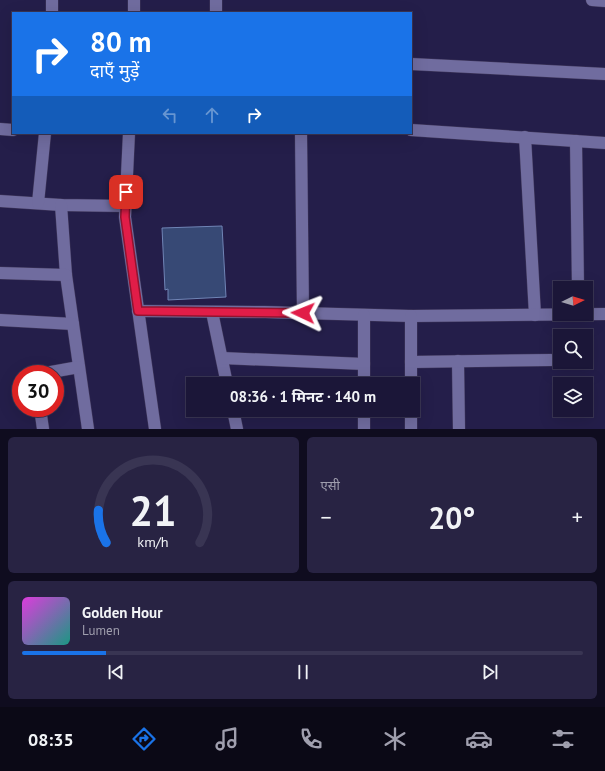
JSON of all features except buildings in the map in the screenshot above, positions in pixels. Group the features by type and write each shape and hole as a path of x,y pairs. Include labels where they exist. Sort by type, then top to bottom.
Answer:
{"street":[{"path":"52,0 52,12"},
{"path":"134,0 134,12"},
{"path":"216,0 216,12"},
{"path":"592,0 605,1"},
{"path":"412,64 605,74"},
{"path":"0,129 12,130"},
{"path":"412,130 605,143"},
{"path":"38,203 45,134"},
{"path":"129,134 125,217 155,429"},
{"path":"301,134 303,313"},
{"path":"526,137 535,315"},
{"path":"576,141 578,281"},
{"path":"0,201 61,205 126,206"},
{"path":"61,205 66,275 88,429"},
{"path":"0,273 66,275"},
{"path":"138,311 411,316 553,315"},
{"path":"212,312 226,377"},
{"path":"593,314 605,314"},
{"path":"364,315 364,377"},
{"path":"411,316 411,377"},
{"path":"0,320 73,324"},
{"path":"222,358 364,364"},
{"path":"411,362 551,360"},
{"path":"458,361 459,429"},
{"path":"64,370 79,367"},
{"path":"41,417 43,429"},
{"path":"234,417 237,429"},
{"path":"364,417 364,429"},
{"path":"411,417 411,429"}],"route":[{"path":"126,192 125,217 138,311 303,313"}]}
